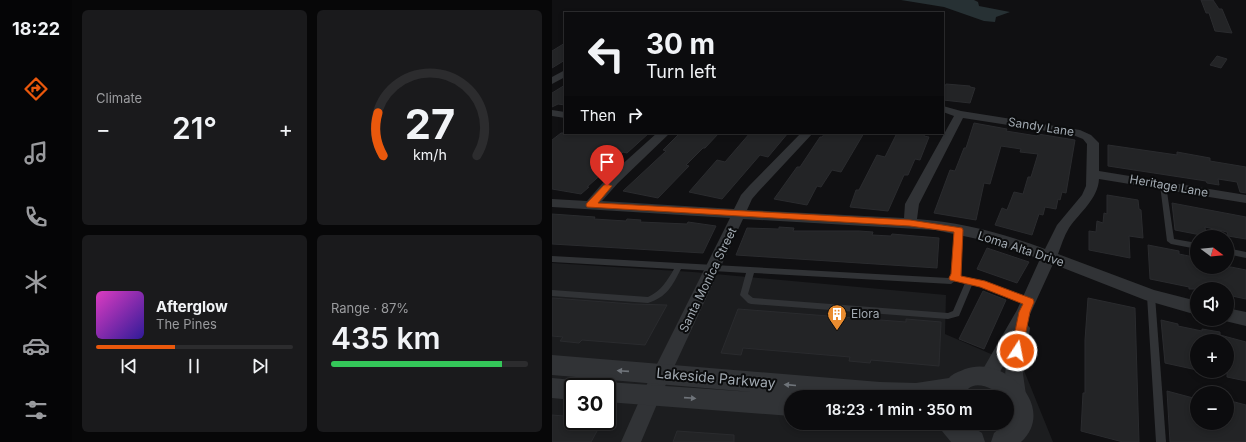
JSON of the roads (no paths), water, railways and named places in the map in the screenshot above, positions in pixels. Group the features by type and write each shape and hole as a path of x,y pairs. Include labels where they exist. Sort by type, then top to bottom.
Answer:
{"street":[{"path":"552,80 564,73"},
{"name":"Sandy Lane","path":"944,109 960,114 1076,132 1087,137 1093,143 1092,186 1088,196 1062,228 1027,307 1001,356 988,376"},
{"path":"910,223 912,204 960,114"},
{"path":"552,122 560,115"},
{"path":"590,205 613,180 663,134"},
{"name":"Santa Monica Street","path":"631,442 651,396 714,268 746,198 758,182 793,150 806,134"},
{"name":"Heritage Lane","path":"1093,174 1246,199"},
{"name":"Loma Alta Drive","path":"552,203 910,223 959,230 1022,246 1151,296 1190,306"},
{"name":"Sandy Lane","path":"1016,395 1014,374 1027,307"},
{"path":"1234,316 1246,319"},
{"name":"Lakeside Parkway","path":"552,365 856,390"},
{"path":"952,390 961,380 972,376 988,376 1000,380 1008,386 1016,395 1021,408 1021,420 1013,437"},
{"path":"552,388 564,389"},
{"name":"Lakeside Parkway","path":"616,393 784,405"}],"lane":[{"path":"1163,185 1171,241 1190,245"},
{"path":"552,259 951,281 956,275 959,230"},
{"path":"1234,253 1246,255"},
{"path":"552,293 648,300 659,297 667,288 679,266"},
{"path":"751,270 744,295 751,301 948,316 956,314 970,281"},
{"path":"954,278 982,284 1027,307"},
{"path":"1151,296 1161,442"}],"place":[{"name":"Elora","path":"837,331"}]}
